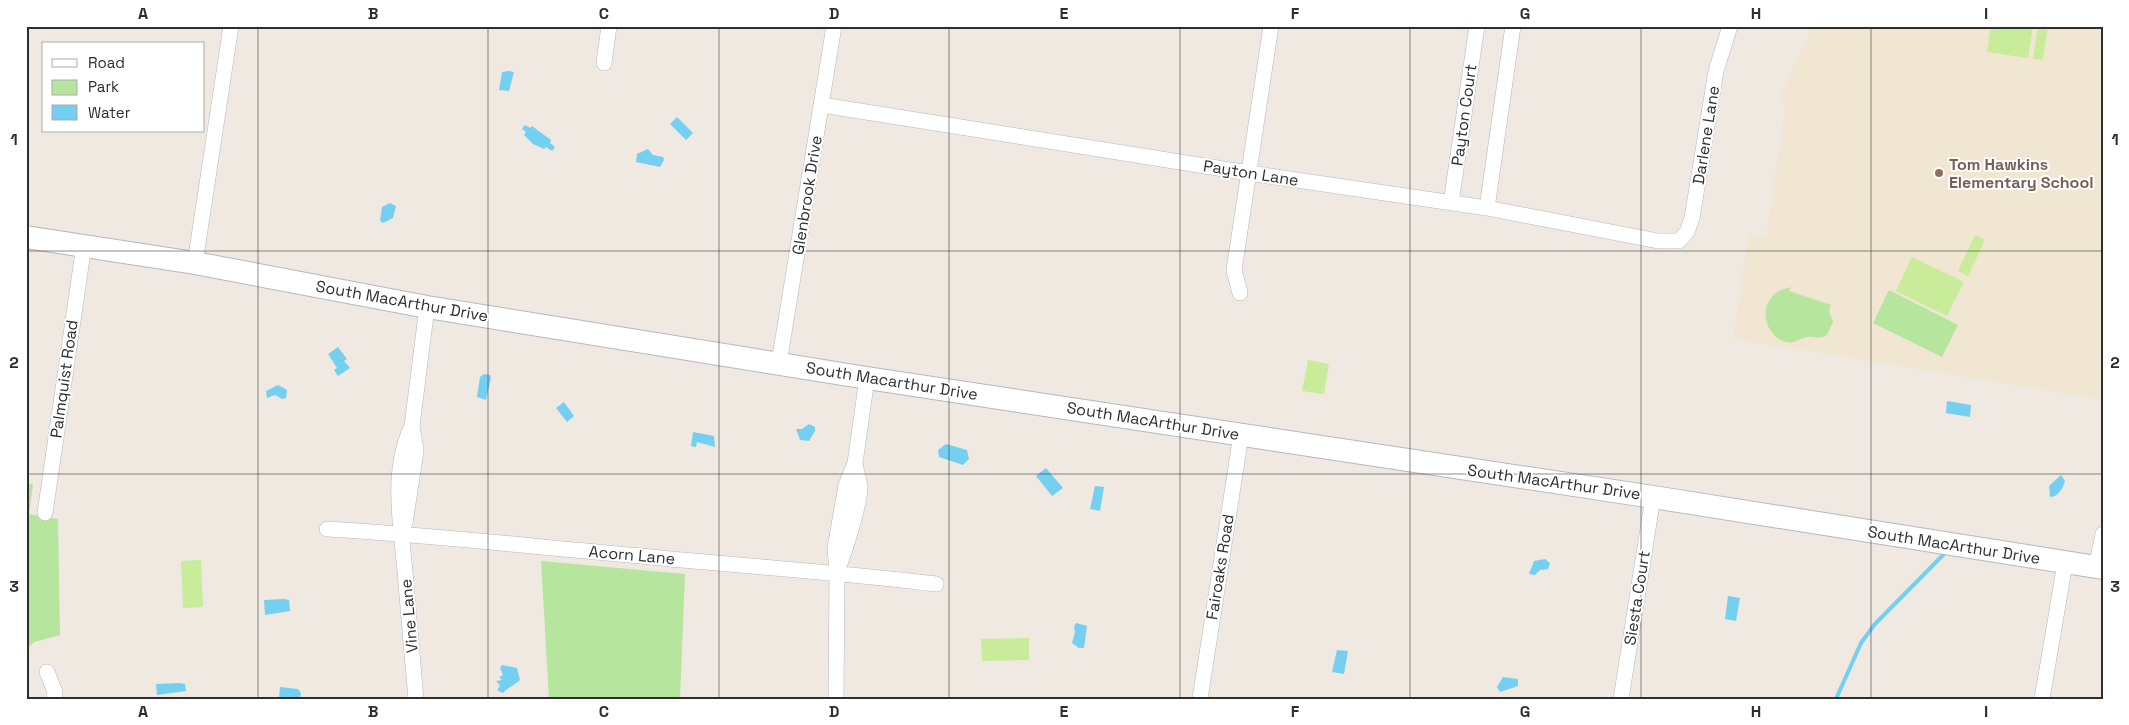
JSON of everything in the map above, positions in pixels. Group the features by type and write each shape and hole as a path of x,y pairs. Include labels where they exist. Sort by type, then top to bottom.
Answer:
{"street":[{"path":"195,263 231,26"},
{"path":"604,63 609,26"},
{"name":"Glenbrook Drive","path":"779,363 834,26"},
{"path":"1240,293 1234,270 1272,26"},
{"name":"Payton Court","path":"1451,203 1477,26"},
{"path":"1487,208 1513,26"},
{"name":"Darlene Lane","path":"1680,241 1687,232 1692,218 1716,71 1730,26"},
{"name":"Payton Lane","path":"822,105 1249,173 1487,208 1658,241 1680,241"},
{"name":"South MacArthur Drive","path":"26,236 195,263 427,307 779,363"},
{"name":"Palmquist Road","path":"45,513 84,245"},
{"name":"Vine Lane","path":"416,699 402,533 408,511 416,452 412,426 427,307"},
{"name":"South Macarthur Drive","path":"779,363 1004,399"},
{"path":"836,699 837,572 835,548 847,515 846,485 855,463 867,378"},
{"name":"South MacArthur Drive","path":"1004,399 1653,497 2100,568"},
{"name":"Fairoaks Road","path":"1200,699 1241,434"},
{"name":"Siesta Court","path":"1621,699 1653,497"},
{"name":"Acorn Lane","path":"327,530 402,533 643,557 837,572 936,584"},
{"path":"2100,568 2103,534"},
{"path":"2042,699 2065,563"},
{"path":"47,672 55,692 54,699"}],"shaded area":[{"name":"Tom Hawkins Elementary School","path":"1814,26 2103,26 2103,399 1733,339 1749,235 1766,237 1785,111 1781,93"}],"green space":[{"path":"1991,26 2033,26 2028,58 1987,52"},
{"path":"2038,26 2048,26 2043,60 2033,59"},
{"path":"1975,235 1985,240 1968,276 1958,271"},
{"path":"1912,257 1964,282 1947,316 1896,291"},
{"path":"1791,287 1789,291 1831,305 1829,311 1833,322 1827,335 1802,338 1795,342 1786,342 1774,335 1770,330 1766,317 1767,304 1775,294"},
{"path":"1889,290 1958,325 1942,357 1873,323"},
{"path":"1308,360 1329,364 1324,394 1302,391"},
{"path":"26,483 33,484 29,514 58,519 60,635 34,642 26,650"},
{"path":"201,560 203,607 183,608 181,561"},
{"path":"541,561 685,574 680,699 549,699"},
{"path":"1029,638 1029,660 982,661 981,639"}],"water":[{"path":"502,72 514,72 509,91 499,90"},
{"path":"677,117 693,133 686,140 670,124"},
{"path":"525,125 530,128 532,126 551,140 550,143 555,147 552,151 546,147 544,149 533,144 524,135 526,132 522,129"},
{"path":"648,149 653,155 663,157 664,160 660,167 636,162 637,154"},
{"path":"390,203 396,206 393,218 383,223 380,221 382,207"},
{"path":"338,347 347,359 344,361 350,368 338,376 334,370 337,368 328,354"},
{"path":"484,374 490,375 491,378 486,400 477,397 480,377"},
{"path":"278,385 287,390 286,398 282,399 275,395 267,398 266,391"},
{"path":"1947,401 1971,405 1970,417 1946,413"},
{"path":"564,402 574,416 567,422 556,408"},
{"path":"809,424 815,427 815,431 809,441 800,440 796,429 802,429"},
{"path":"693,432 714,436 715,447 697,442 696,447 691,446"},
{"path":"946,444 967,450 969,459 963,465 939,457 938,450"},
{"path":"1046,468 1063,488 1052,496 1036,476"},
{"path":"2061,475 2065,481 2060,492 2050,497 2049,486"},
{"path":"1095,486 1104,487 1100,511 1090,509"},
{"path":"1545,559 1550,563 1548,569 1540,570 1535,575 1529,574 1534,561"},
{"path":"1728,596 1740,598 1736,621 1725,619"},
{"path":"264,600 289,600 290,611 265,615"},
{"path":"1076,623 1087,626 1084,648 1079,648 1072,643"},
{"path":"1337,650 1348,651 1344,674 1332,672"},
{"path":"502,665 517,668 520,680 503,693 497,690 500,686 496,681 502,680 499,677 503,675 500,668"},
{"path":"1503,677 1518,679 1518,686 1500,692 1497,687"},
{"path":"156,684 185,684 186,691 157,695"},
{"path":"280,687 298,689 301,693 300,699 279,698"}],"waterway":[{"path":"1836,699 1861,643 1875,624 1945,553"}],"place":[{"name":"Tom Hawkins Elementary School","path":"1939,173"}]}
